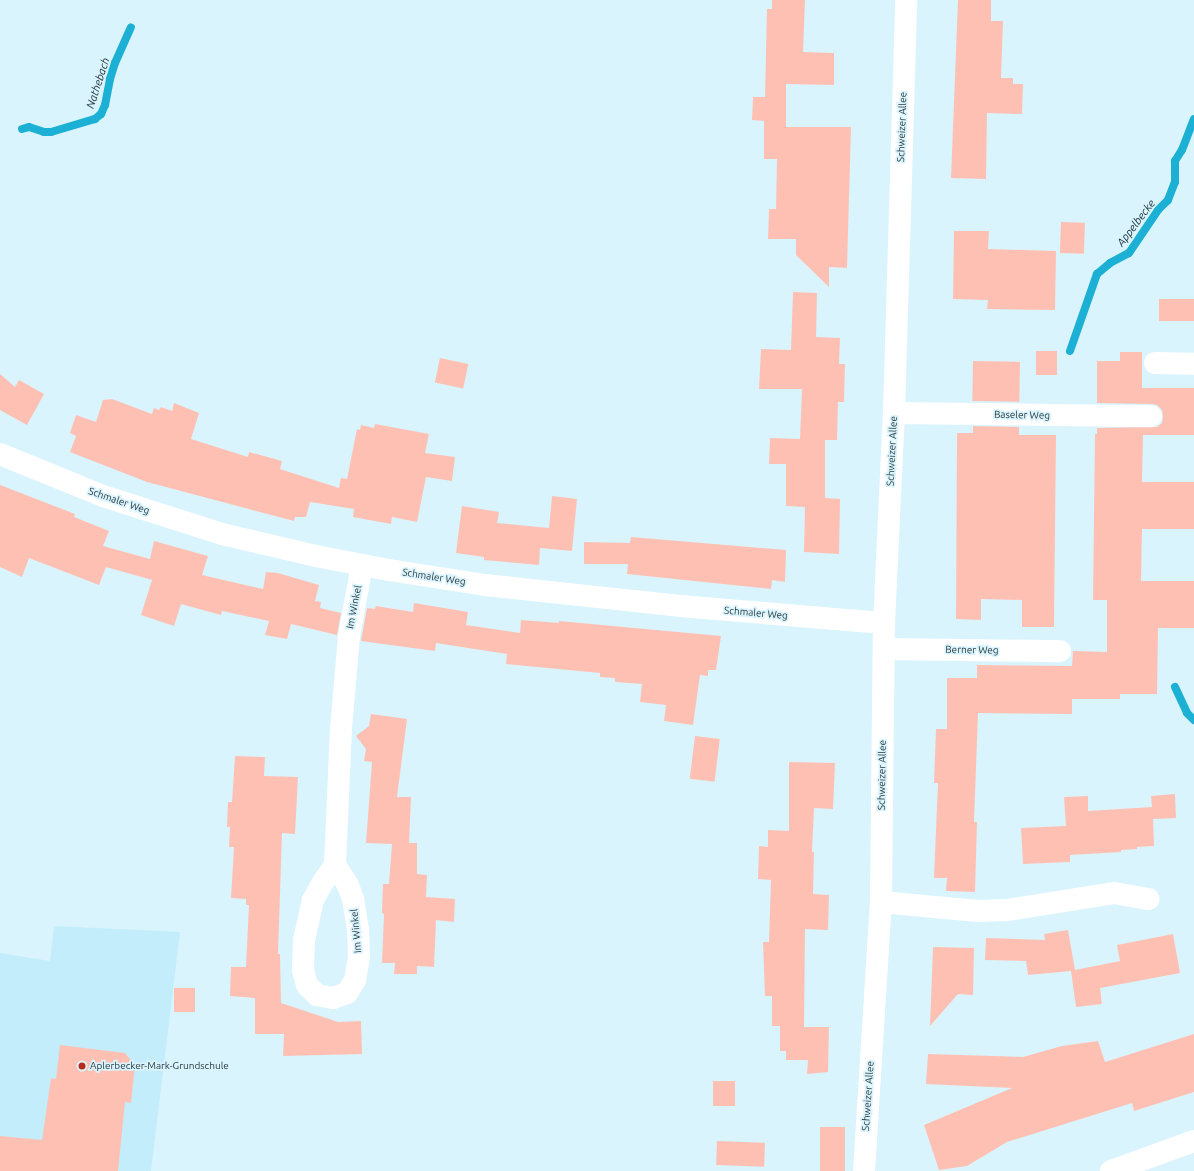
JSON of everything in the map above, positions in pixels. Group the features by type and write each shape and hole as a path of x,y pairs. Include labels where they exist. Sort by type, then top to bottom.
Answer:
{"street":[{"name":"Schweizer Allee","path":"864,1171 881,902 884,623 894,413 906,0"},
{"path":"1155,363 1194,364"},
{"name":"Baseler Weg","path":"894,413 1151,416"},
{"name":"Schmaler Weg","path":"0,454 103,496 172,519 222,534 362,565 485,585 680,606 884,623"},
{"name":"Im Winkel","path":"335,865 348,885 353,899 358,930 359,957 355,980 347,993 333,998 317,995 307,985 304,970 304,940 313,900 335,865 341,728 349,636 362,565"},
{"name":"Berner Weg","path":"884,649 1060,651"},
{"path":"881,902 978,911 1006,910 1114,893 1148,899"},
{"path":"1111,1171 1194,1142"}],"shaded area":[{"name":"Aplerbecker-Mark-Grundschule","path":"54,926 180,932 151,1171 0,1171 0,953 50,961"}],"building":[{"path":"772,0 805,0 803,52 834,53 834,85 786,84 786,127 851,127 847,268 829,267 829,287 796,255 796,239 768,239 769,209 776,209 777,159 764,159 764,121 752,120 753,97 765,97 767,9 772,9"},
{"path":"958,0 991,0 991,21 1003,21 1001,78 1013,78 1013,84 1023,84 1022,114 987,113 986,179 951,178"},
{"path":"1061,222 1085,223 1084,254 1060,253"},
{"path":"954,231 989,231 988,249 1056,251 1055,310 987,309 988,300 953,299"},
{"path":"793,292 817,293 816,337 840,338 839,364 845,364 844,402 838,402 837,440 825,440 825,498 840,499 839,554 804,552 805,507 786,506 786,464 769,464 770,438 800,439 802,389 759,389 761,349 791,350"},
{"path":"1159,299 1194,299 1194,321 1159,321"},
{"path":"1036,351 1057,351 1057,375 1036,375"},
{"path":"1120,352 1142,352 1142,388 1194,388 1194,435 1143,435 1142,482 1194,482 1194,529 1142,529 1141,581 1194,581 1194,628 1158,628 1157,694 1120,694 1120,699 1072,699 1072,714 978,713 974,822 977,822 975,892 946,891 947,878 934,878 938,783 934,783 936,729 947,729 947,678 977,678 977,665 1072,666 1073,651 1107,652 1107,600 1093,600 1095,434 1097,434 1097,428 1157,427 1162,423 1163,417 1162,410 1157,405 1097,403 1097,361 1120,361"},
{"path":"440,358 468,364 463,388 435,382"},
{"path":"973,361 1020,362 1019,402 972,401"},
{"path":"0,374 15,387 19,380 44,394 27,425 0,410"},
{"path":"112,399 152,414 154,408 159,410 161,407 172,411 174,403 199,413 191,439 248,457 249,452 282,461 280,469 339,488 341,478 347,479 357,429 360,430 361,425 374,428 375,424 429,434 425,453 455,457 452,481 426,477 417,522 392,517 391,524 353,517 354,509 310,502 306,517 295,517 294,521 147,482 70,452 76,436 70,433 76,415 96,422 103,400"},
{"path":"973,426 1019,427 1019,435 1056,435 1054,627 1022,627 1022,600 981,599 981,620 956,619 957,433 973,433"},
{"path":"0,485 75,514 74,517 109,531 103,546 150,559 154,541 208,556 202,575 263,589 266,572 278,573 319,585 315,601 321,602 320,608 341,613 337,635 291,624 287,639 265,635 269,621 222,611 221,615 181,604 174,626 141,615 152,580 106,567 99,585 29,558 22,577 0,567"},
{"path":"552,496 577,499 572,551 540,548 539,565 484,560 484,557 456,553 462,506 499,512 497,523 549,528"},
{"path":"631,537 786,550 785,582 772,580 771,589 627,574 628,564 584,564 584,542 630,543"},
{"path":"414,603 468,612 466,625 520,633 521,620 559,623 559,621 721,636 716,670 708,670 708,676 700,675 693,725 664,721 666,705 640,702 642,684 615,682 615,678 600,677 600,673 506,664 507,654 436,643 435,651 361,641 367,608 375,609 376,606 413,612"},
{"path":"371,714 407,719 397,797 411,797 409,843 417,843 417,874 427,875 426,897 455,899 454,922 436,920 434,967 417,966 417,974 394,974 395,963 382,963 384,914 382,913 383,884 389,884 392,844 366,843 372,762 364,761 366,749 356,736 369,726"},
{"path":"695,736 720,739 715,782 690,779"},
{"path":"235,756 265,757 264,776 298,777 295,834 282,833 278,954 280,954 281,1003 338,1022 361,1021 362,1054 283,1056 284,1034 255,1034 255,998 230,996 231,967 246,967 249,905 246,905 246,899 231,898 234,847 229,847 230,827 227,827 228,802 232,802"},
{"path":"789,762 835,763 833,809 814,808 812,852 814,852 813,894 829,895 828,930 805,929 804,1027 829,1027 828,1072 807,1074 808,1060 786,1060 786,1051 780,1051 780,1026 772,1026 772,996 765,996 763,942 769,942 771,880 758,879 759,846 768,847 768,830 789,831"},
{"path":"1175,794 1176,818 1153,819 1154,846 1137,847 1137,849 1121,850 1121,852 1070,855 1070,862 1023,864 1021,828 1066,826 1064,797 1088,796 1088,811 1152,807 1151,796"},
{"path":"1068,930 1075,970 1120,961 1117,945 1173,934 1180,973 1100,988 1102,1004 1076,1007 1071,971 1028,975 1026,961 985,960 986,938 1045,940 1044,934"},
{"path":"933,947 974,948 973,995 958,994 930,1026"},
{"path":"174,988 195,988 195,1012 174,1012"},
{"path":"1194,1034 1194,1092 1134,1111 1132,1103 1007,1142 967,1166 939,1170 924,1125 1012,1088 926,1084 928,1054 1023,1057 1062,1046 1098,1041 1105,1062"},
{"path":"60,1045 125,1053 135,1065 131,1103 125,1102 118,1171 0,1171 0,1136 42,1140 51,1078 56,1079"},
{"path":"713,1081 735,1081 735,1106 713,1106"},
{"path":"820,1127 845,1127 845,1171 820,1171"},
{"path":"717,1141 765,1143 764,1167 716,1165"}],"waterway":[{"name":"Nathebach","path":"22,129 29,127 44,132 51,132 95,119 101,114 105,105 115,63 131,27"},
{"name":"Appelbecke","path":"1070,351 1097,274 1110,263 1129,253 1158,210 1168,200 1175,182 1175,161 1182,150 1194,119"},
{"name":"Appelbecke","path":"1175,687 1187,713 1194,720"}],"place":[{"name":"Aplerbecker-Mark-Grundschule","path":"82,1066"}]}
